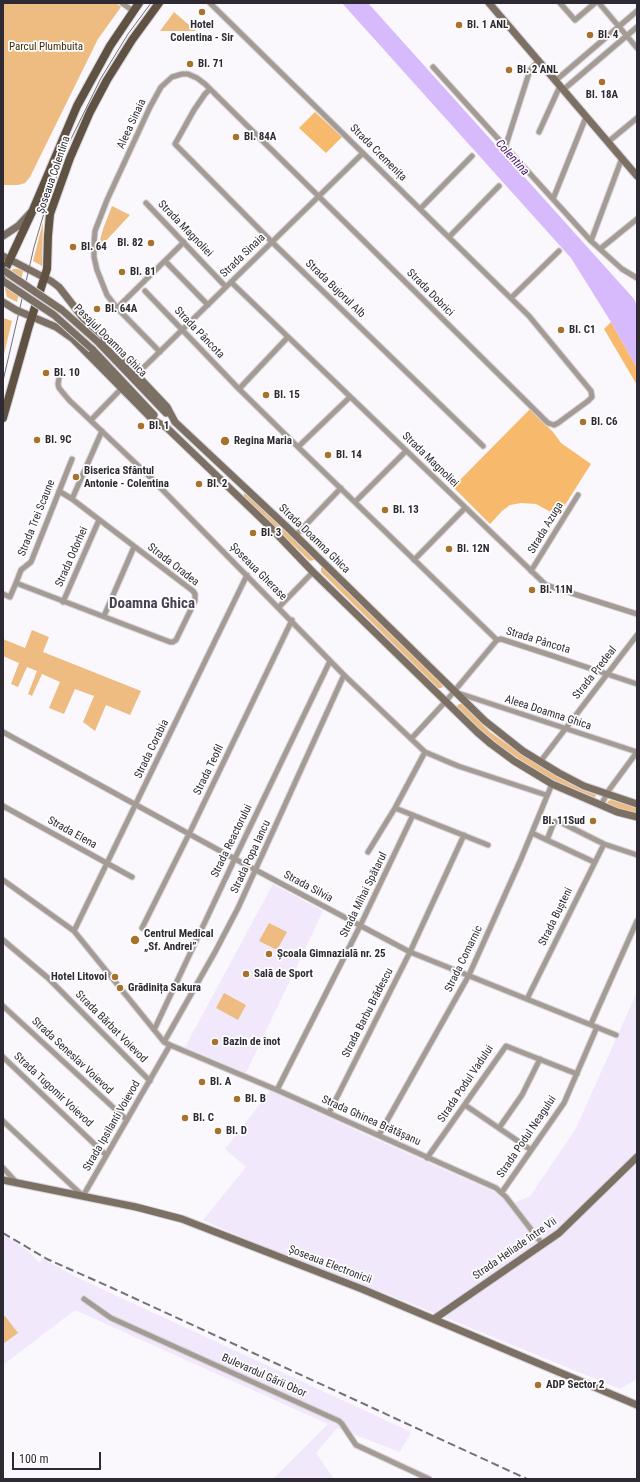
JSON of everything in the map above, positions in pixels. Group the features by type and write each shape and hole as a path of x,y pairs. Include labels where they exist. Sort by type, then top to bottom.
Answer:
{"main road":[{"name":"Șoseaua Colentina","path":"3,274 6,257 32,212 77,106 106,52 139,3"},
{"name":"Șoseaua Colentina","path":"3,418 32,316 48,269 50,214 70,158 90,112 107,80 132,40 159,3"},
{"path":"489,3 637,176"},
{"path":"3,236 18,226 32,212"},
{"name":"Strada Doamna Ghica","path":"6,257 59,287 82,318 167,407 175,422 295,536 493,729 523,751 571,780 637,804"},
{"name":"Pasajul Doamna Ghica","path":"3,270 62,310 98,342 175,422"},
{"name":"Pasajul Doamna Ghica","path":"3,281 54,315 92,349 167,428"},
{"name":"Strada Doamna Ghica","path":"3,302 16,310 47,322 65,333 152,419 167,428 269,526 313,572 491,744 514,761 552,784 617,812 637,817"},
{"name":"Strada Heliade între Vii","path":"434,1319 543,1245 571,1222 637,1157"},
{"name":"Șoseaua Electronicii","path":"3,1180 149,1210 182,1219 362,1289 637,1405"}],"street":[{"path":"122,3 133,11"},
{"name":"Strada Cremenița","path":"211,3 529,316"},
{"path":"560,3 575,20 595,3"},
{"path":"599,3 637,48"},
{"path":"539,132 560,86 637,11"},
{"path":"560,86 637,27"},
{"path":"506,148 530,70 538,61"},
{"path":"433,67 591,241 622,269 637,278"},
{"name":"Aleea Sinaia","path":"160,352 116,308 104,289 98,274 94,257 96,231 107,200 150,107 164,83 177,75 188,74 197,78 319,196"},
{"name":"Strada Bujorul Alb","path":"210,89 205,94 175,144 272,242 483,446"},
{"path":"553,199 586,116"},
{"path":"608,142 637,118"},
{"name":"Strada Sinaia","path":"137,374 364,153"},
{"path":"420,209 472,156"},
{"path":"591,241 622,158"},
{"path":"449,238 499,186"},
{"name":"Strada Dobrici","path":"319,196 528,404 548,423 554,425 588,401 592,394 529,316"},
{"name":"Strada Magnoliei","path":"146,203 226,287"},
{"path":"600,249 637,219"},
{"path":"116,308 184,242"},
{"path":"511,298 559,251"},
{"path":"165,261 208,304"},
{"name":"Strada Magnoliei","path":"231,282 546,585 637,614"},
{"name":"Strada Pâncota","path":"144,291 239,389 497,640 501,639 637,684"},
{"path":"239,389 288,337"},
{"name":"Șoseaua Gherase","path":"60,373 58,384 61,391 292,620 344,675 425,752 458,766 546,796"},
{"path":"91,420 121,389"},
{"path":"298,447 350,397"},
{"path":"72,499 102,431"},
{"path":"355,502 406,451"},
{"name":"Strada Trei Scaune","path":"16,583 21,570 31,562 72,458"},
{"path":"295,536 341,488"},
{"name":"Strada Oradea","path":"16,583 170,642 176,640 195,601 196,594 72,499 59,491"},
{"name":"Strada Azuga","path":"531,571 578,496"},
{"path":"414,560 466,508"},
{"name":"Strada Odorhei","path":"63,602 99,520"},
{"path":"104,616 134,547"},
{"path":"279,607 313,572"},
{"name":"Strada Corabia","path":"74,931 108,864 247,575"},
{"path":"3,594 10,597 16,583"},
{"name":"Strada Teofil","path":"142,928 292,620"},
{"name":"Strada Predeal","path":"540,762 637,635"},
{"path":"411,739 446,701 497,640"},
{"name":"Strada Reactorului","path":"154,1030 330,661"},
{"name":"Strada Popa Iancu","path":"164,1042 227,931 344,675"},
{"name":"Aleea Doamna Ghica","path":"454,691 637,752"},
{"name":"Strada Silvia","path":"3,732 235,859 410,952 616,1035"},
{"path":"368,852 395,808 425,752"},
{"path":"601,805 606,794 637,752"},
{"name":"Strada Comarnic","path":"379,1135 469,975 552,784"},
{"name":"Strada Elena","path":"3,806 132,877"},
{"path":"395,808 488,845"},
{"name":"Strada Mihai Spătarul","path":"277,1090 414,815"},
{"path":"547,840 554,822 558,821 604,844 637,855"},
{"path":"532,833 594,862"},
{"name":"Strada Barbu Brădescu","path":"329,1113 410,952 464,835"},
{"name":"Strada Bușteni","path":"527,999 604,844"},
{"path":"3,880 74,931 164,1042"},
{"path":"591,1024 637,922"},
{"name":"Strada Bărbat Voievod","path":"3,940 48,978 150,1081"},
{"name":"Strada Seneslav Voievod","path":"3,1006 127,1120"},
{"name":"Strada Podul Neagului","path":"502,1192 564,1103 597,1027"},
{"name":"Strada Ghinea Brătășanu","path":"164,1042 379,1135 502,1192 543,1245"},
{"name":"Strada Ipsilanti Voievod","path":"83,1196 170,1045"},
{"name":"Strada Podul Vadului","path":"427,1158 506,1046 577,1074"},
{"name":"Strada Tugomir Voievod","path":"3,1057 106,1155"},
{"path":"499,1128 522,1095 540,1059"},
{"path":"465,1105 532,1150"},
{"path":"3,1121 83,1196"},
{"path":"3,1168 17,1183"},
{"name":"Bulevardul Gării Obor","path":"84,1299 111,1318 339,1421 356,1445 429,1479"}],"shaded area":[{"path":"342,3 368,3 634,299 637,306 637,368 611,322 571,258"},
{"path":"315,112 342,137 326,153 299,128"},
{"path":"611,322 637,368 637,385 604,329"},
{"path":"530,409 553,432 561,443 591,464 558,516 536,504 521,503 510,505 490,524 453,487"},
{"name":"Școala Gimnazială nr. 25","path":"273,884 323,911 246,1073 185,1047"},
{"path":"637,992 637,1379 620,1389 395,1297 248,1240 203,1220 246,1167 225,1149 270,1091 497,1193 504,1197 510,1205 530,1196 575,1130"},
{"path":"3,1234 28,1251 40,1263 42,1258 74,1276 411,1432 400,1452 337,1428 316,1453 334,1479 273,1479 328,1424 75,1310 3,1365"}],"green space":[{"name":"Parcul Plumbuita","path":"3,3 116,3 121,7 98,39 30,177 25,183 18,185 3,185"},
{"path":"174,12 196,31 160,31"},
{"path":"112,206 130,215 102,245 99,244"},
{"path":"43,222 42,266 33,261"},
{"path":"13,269 23,271 17,302 7,297 5,289"},
{"path":"4,318 12,321 4,354"},
{"path":"245,493 314,558 314,560 310,561 243,496"},
{"path":"323,567 442,684 443,687 438,688 321,572 321,568"},
{"path":"32,630 49,637 43,652 141,691 130,715 106,705 95,731 83,722 94,696 75,689 64,714 49,708 60,682 42,674 32,696 28,694 37,671 27,667 18,687 11,684 19,663 3,656 3,639 25,648"},
{"path":"462,704 490,732 521,754 566,781 594,793 596,795 595,798 550,779 501,747 483,733 458,708 457,706"},
{"path":"611,800 637,807 637,813 608,806 608,801"},
{"path":"269,923 287,932 277,950 259,941"},
{"path":"224,993 246,1005 238,1020 216,1008"},
{"path":"5,1316 18,1333 3,1344 3,1317"}],"tram line":[{"path":"3,381 34,247 47,203 67,147 101,78 128,34 151,3"}],"railway":[{"path":"3,1233 47,1259 527,1479"}],"place":[{"name":"Hotel Colentina - Sir","path":"202,12"},
{"name":"Bl. 1 ANL","path":"459,25"},
{"name":"Bl. 4","path":"590,35"},
{"name":"Bl. 71","path":"190,64"},
{"name":"Bl. 2 ANL","path":"509,70"},
{"name":"Bl. 18A","path":"602,82"},
{"name":"Bl. 84A","path":"236,137"},
{"name":"Bl. 82","path":"151,243"},
{"name":"Bl. 64","path":"73,247"},
{"name":"Bl. 81","path":"122,272"},
{"name":"Bl. 64A","path":"97,309"},
{"name":"Bl. C1","path":"561,330"},
{"name":"Bl. 10","path":"46,373"},
{"name":"Bl. 15","path":"266,395"},
{"name":"Bl. C6","path":"583,422"},
{"name":"Bl. 1","path":"141,426"},
{"name":"Bl. 9C","path":"37,440"},
{"name":"Regina Maria","path":"225,441"},
{"name":"Bl. 14","path":"328,455"},
{"name":"Biserica Sfântul Antonie - Colentina","path":"76,477"},
{"name":"Bl. 2","path":"199,484"},
{"name":"Bl. 13","path":"385,510"},
{"name":"Bl. 3","path":"253,533"},
{"name":"Bl. 12N","path":"449,549"},
{"name":"Bl. 11N","path":"532,590"},
{"name":"Bl. 11Sud","path":"593,821"},
{"name":"Centrul Medical „Sf. Andrei”","path":"135,940"},
{"name":"Școala Gimnazială nr. 25","path":"269,954"},
{"name":"Sală de Sport","path":"246,974"},
{"name":"Hotel Litovoi","path":"115,977"},
{"name":"Grădinița Sakura","path":"120,988"},
{"name":"Bazin de înot","path":"215,1042"},
{"name":"Bl. A","path":"202,1082"},
{"name":"Bl. B","path":"237,1099"},
{"name":"Bl. C","path":"185,1118"},
{"name":"Bl. D","path":"218,1131"},
{"name":"ADP Sector 2","path":"538,1385"}],"district":[{"name":"Doamna Ghica","path":"152,604"}],"water label":[{"name":"Colentina","path":"512,158"}]}
